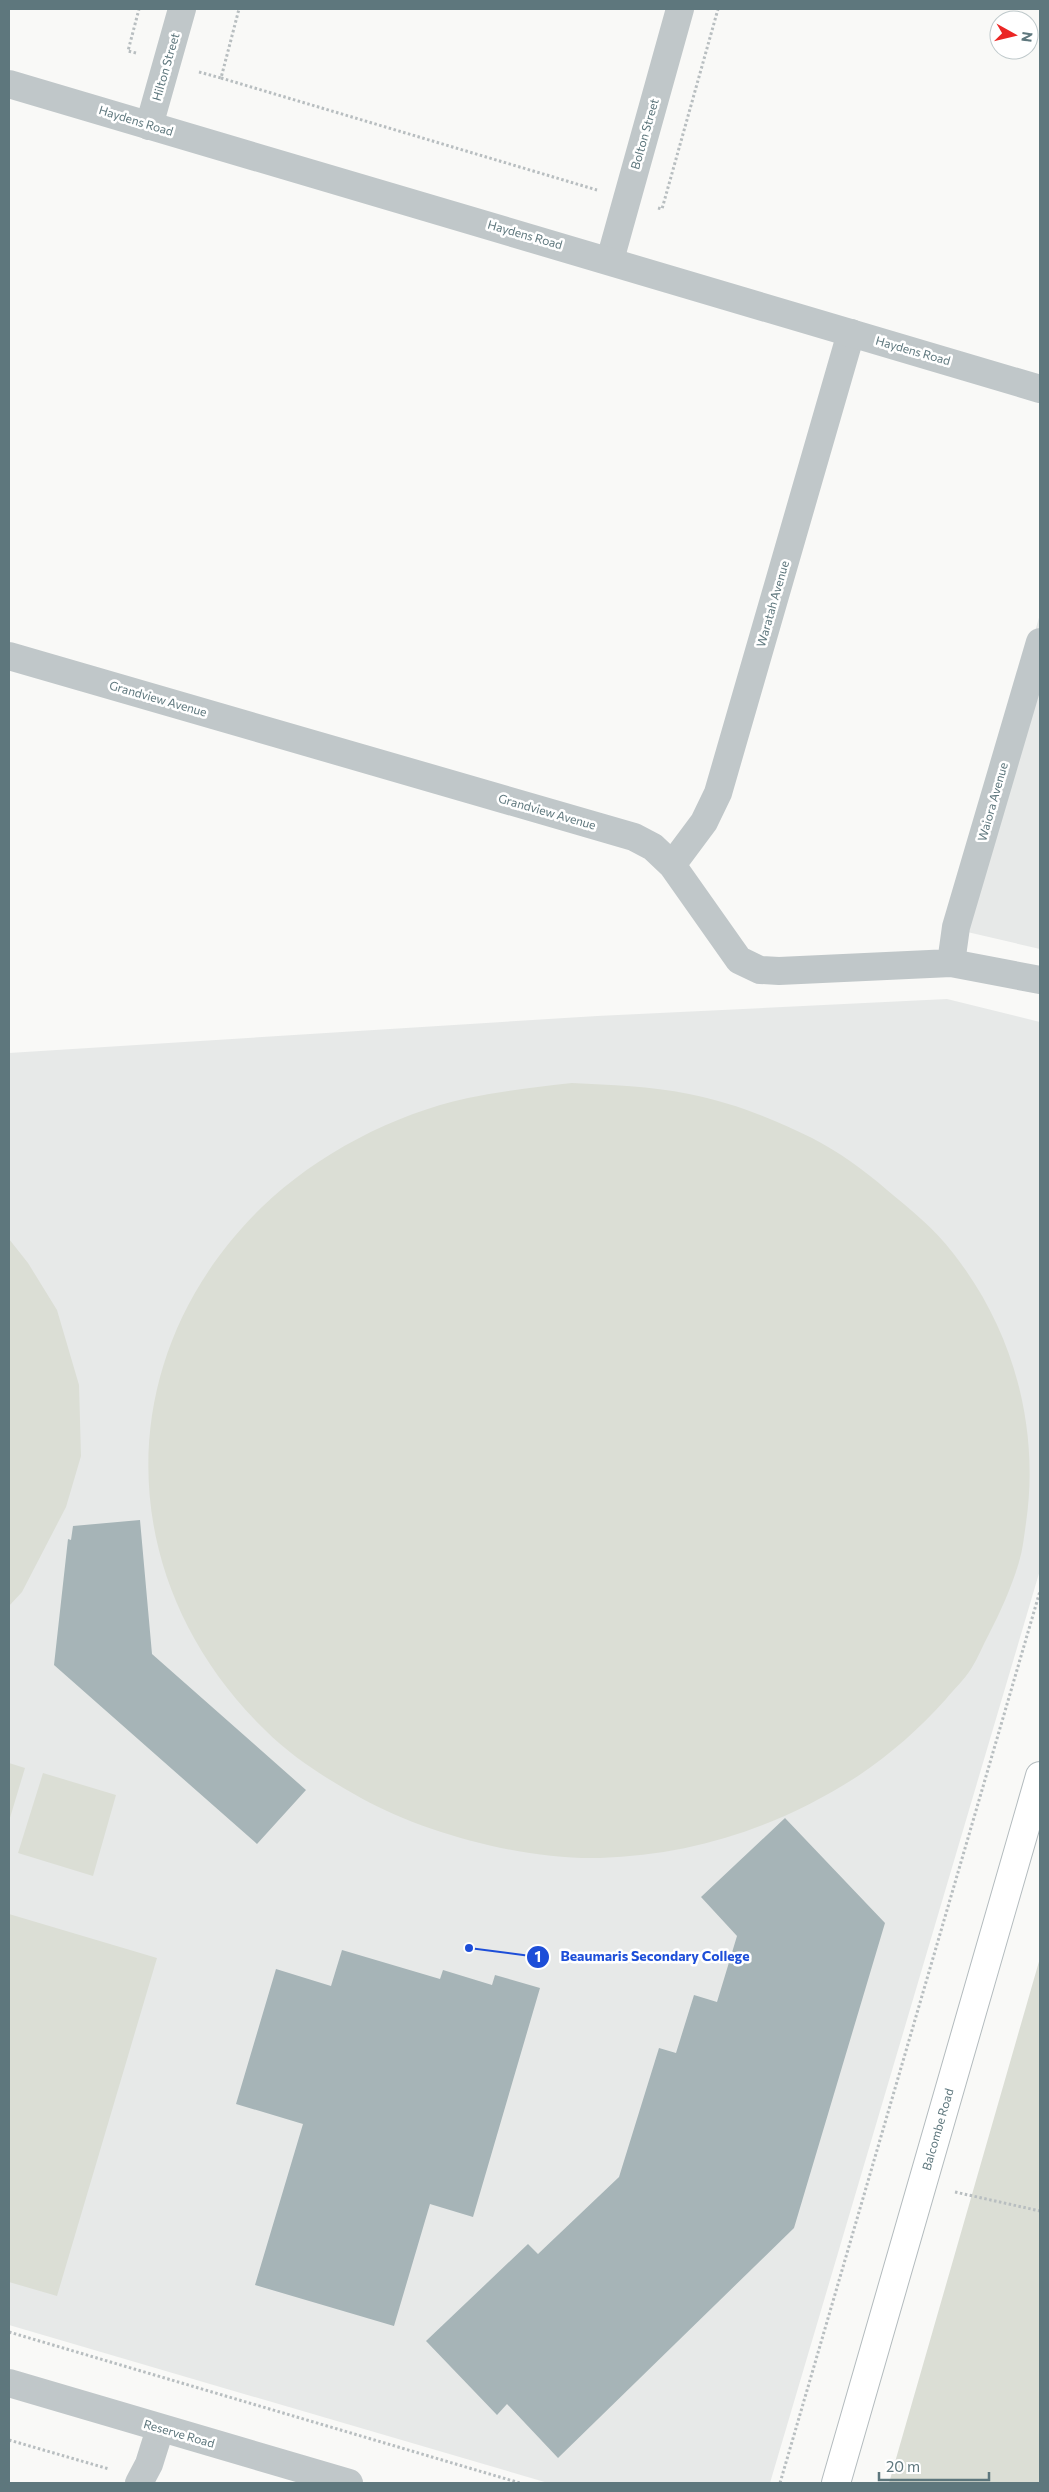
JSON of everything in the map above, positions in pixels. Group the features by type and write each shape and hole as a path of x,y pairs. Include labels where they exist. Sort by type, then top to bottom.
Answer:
{"main road":[{"name":"Balcombe Road","path":"836,2483 1040,1776"}],"street":[{"name":"Hilton Street","path":"149,126 182,9"},
{"name":"Bolton Street","path":"610,260 680,9"},
{"name":"Haydens Road","path":"9,84 1040,388"},
{"name":"Waratah Avenue","path":"672,865 704,822 718,793 851,333"},
{"name":"Waiora Avenue","path":"951,963 956,927 1040,642"},
{"name":"Grandview Avenue","path":"9,656 634,837 653,847 672,865 728,948 740,960 760,970 779,972 951,963 1040,980"},
{"name":"Reserve Road","path":"9,2383 350,2483"},
{"path":"140,2481 160,2428"}],"path":[{"path":"221,78 662,209 718,9"},
{"path":"780,2483 1040,1591"},
{"path":"922,2185 1040,2211"},
{"path":"9,2332 520,2483"},
{"path":"9,2440 140,2481"}],"shaded area":[{"path":"1040,614 1040,949 950,928"},
{"path":"947,999 1040,1022 1040,1570 770,2483 548,2483 9,2325 9,1053 597,1016"},
{"path":"572,1083 660,1089 705,1097 736,1106 783,1124 822,1143 869,1175 938,1236 974,1282 992,1314 1017,1380 1025,1415 1029,1451 1029,1487 1024,1538 1010,1589 971,1669 926,1720 893,1750 858,1776 798,1810 735,1835 669,1851 635,1856 600,1858 540,1855 477,1842 445,1833 415,1823 361,1798 299,1759 265,1730 215,1671 178,1607 156,1539 148,1469 155,1399 176,1331 212,1266 262,1207 307,1170 332,1153 412,1114 468,1098"},
{"path":"9,1239 28,1263 57,1310 79,1385 81,1456 66,1507 22,1592 9,1606"},
{"path":"9,1763 25,1768 9,1821"},
{"path":"43,1773 116,1795 93,1876 18,1853"},
{"path":"9,1914 157,1958 57,2296 9,2282"},
{"path":"1040,1958 1040,2483 889,2483"}],"building":[{"path":"140,1520 152,1654 306,1790 257,1844 54,1665 68,1539 71,1540 73,1526"},
{"path":"785,1818 885,1923 794,2228 558,2458 507,2404 497,2415 426,2341 528,2244 538,2254 619,2177 659,2048 676,2053 694,1995 717,2002 737,1936 701,1897"},
{"path":"342,1950 440,1979 443,1970 492,1985 495,1975 540,1988 473,2217 430,2204 394,2326 255,2285 303,2124 236,2104 276,1969 331,1986"}],"place":[{"name":"Beaumaris Secondary College","path":"469,1948"}]}
